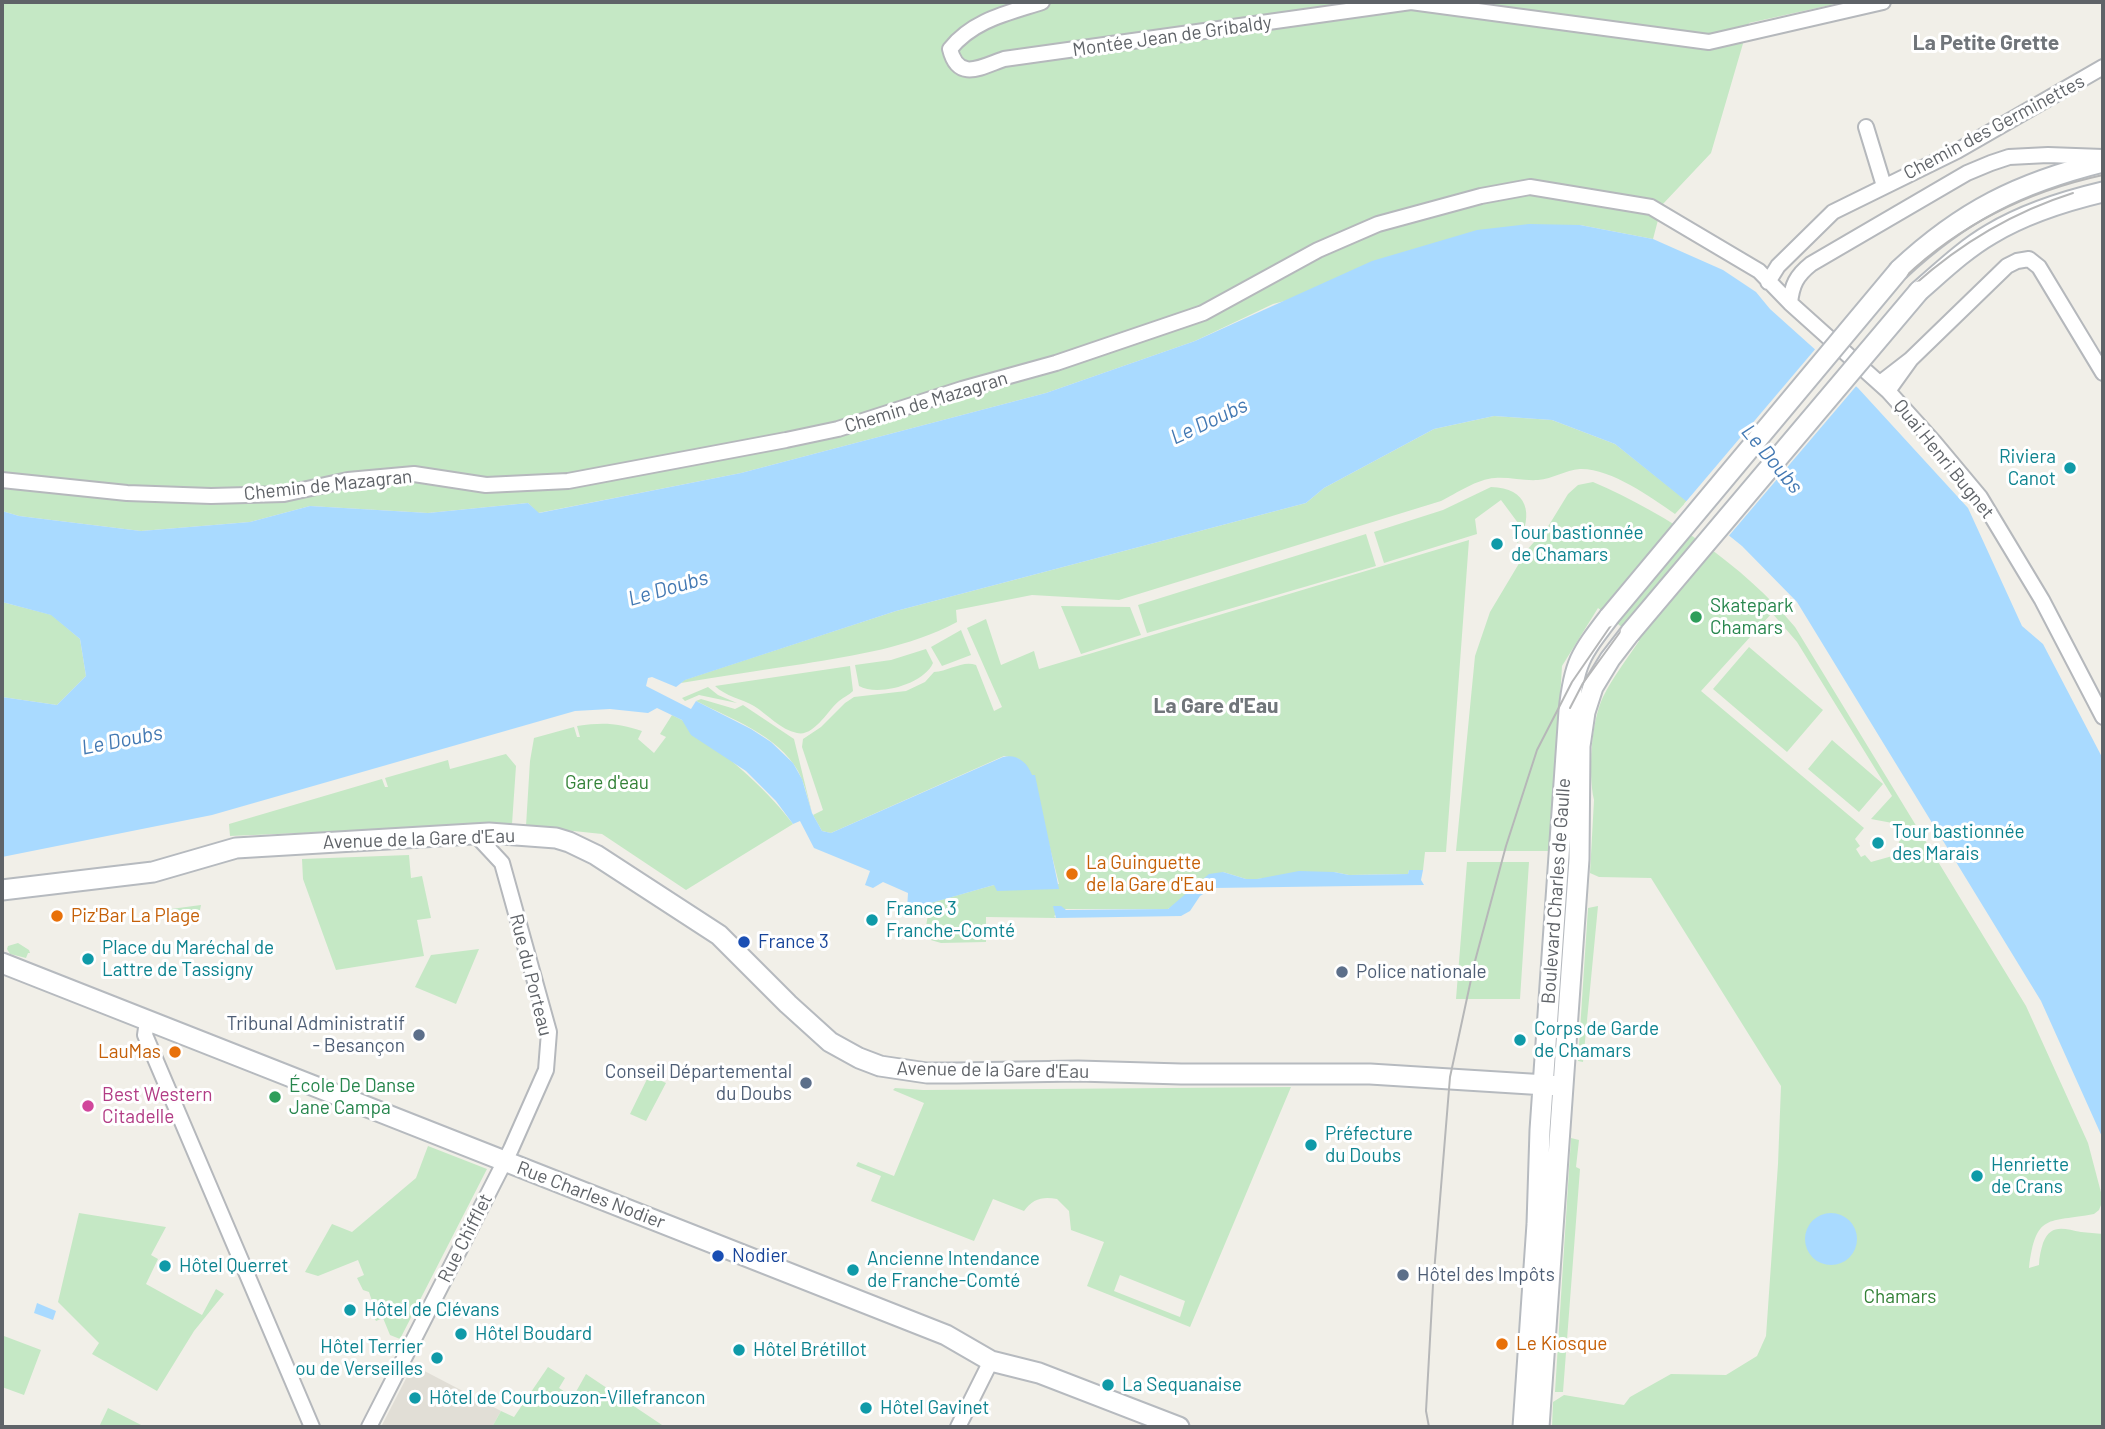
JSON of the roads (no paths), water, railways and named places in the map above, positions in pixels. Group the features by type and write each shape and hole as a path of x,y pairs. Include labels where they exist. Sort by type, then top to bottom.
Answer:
{"main road":[{"name":"Boulevard Charles de Gaulle","path":"1539,1427 1572,682 1583,651 1899,270 1925,244 1956,222 2034,182 2103,159"},
{"name":"Boulevard Charles de Gaulle","path":"1522,1427 1537,1224 1579,859 1580,746 1585,712 1593,687 1630,633 1919,291 1992,233 2034,213 2103,192"},
{"name":"Avenue de la Gare d'Eau","path":"2,890 153,872 236,848 500,832 556,838 596,855 719,934 788,1004 831,1042 870,1063 896,1070 927,1073 1078,1071 1370,1074 1553,1086"},
{"name":"Rue Charles Nodier","path":"2,963 946,1335 991,1361 1039,1373 1179,1427"}],"street":[{"name":"Montée Jean de Gribaldy","path":"1042,2 986,20 961,35 950,49 953,61 960,68 971,70 1004,59 1411,2 1709,41 1883,2"},
{"name":"Chemin des Germinettes","path":"1768,282 1778,266 1833,212 1957,151 2103,68"},
{"name":"Chemin des Germinettes","path":"1866,127 1884,186"},
{"path":"1790,303 1792,285 1799,274 1811,264 1967,173 2009,158 2048,155 2103,159"},
{"name":"Chemin de Mazagran","path":"2,480 127,493 211,496 284,494 348,480 414,474 486,485 568,481 786,440 838,429 962,389 1056,363 1203,313 1318,250 1378,224 1481,196 1530,187 1651,206 1759,271 1790,303"},
{"path":"1884,387 2007,265 2029,259 2039,267 2103,373"},
{"name":"Quai Henri Bugnet","path":"1790,303 1884,387 1980,497 2042,600 2103,717"},
{"name":"Rue du Porteau","path":"475,834 502,863 549,1032 549,1052 542,1082 504,1161"},
{"path":"147,1021 145,1035 312,1427"},
{"name":"Rue Chifflet","path":"369,1427 504,1161"},
{"path":"958,1427 991,1361"}],"water":[{"name":"Le Doubs","path":"1529,224 1580,225 1653,239 1723,270 1756,292 1770,309 1858,388 1968,508 2022,626 2043,644 2103,759 2103,1139 2041,1001 1797,602 1742,546 1615,444 1552,420 1494,416 1434,429 1324,488 1306,503 896,611 685,680 676,687 652,677 648,678 646,686 691,709 696,701 771,742 793,763 802,779 812,813 822,831 831,833 1003,757 1017,758 1035,775 1059,889 997,891 994,885 931,903 928,916 907,910 908,893 883,882 873,888 865,885 870,871 814,848 800,821 793,824 776,801 746,771 691,735 682,720 657,708 648,713 610,709 575,711 212,815 2,857 2,697 57,705 86,676 80,639 51,615 2,602 2,511 19,516 141,531 250,522 310,506 428,513 528,503 539,513 741,473 1046,393 1195,341 1372,261 1477,230"},
{"path":"1409,870 1423,870 1421,880 1424,885 1213,888 1200,896 1190,911 1181,916 1056,918 1053,906 1061,906 1066,910 1168,909 1209,874 1223,872 1246,879 1257,879 1299,871 1349,875 1408,874"},
{"path":"1831,1213 1841,1215 1849,1221 1855,1229 1855,1249 1849,1257 1841,1263 1831,1265 1821,1263 1813,1257 1807,1249 1805,1239 1807,1229 1813,1221 1821,1215"},
{"path":"37,1303 56,1311 53,1320 34,1313"}],"tram line":[{"path":"1429,1427 1426,1411 1433,1285 1450,1077 1475,961 1506,846 1537,750 1572,682 1614,621 1905,277 1949,241 1997,212 2049,190 2103,175"},
{"path":"1570,708 1583,683 1623,628 1914,285 1969,242 1989,230 2029,209 2073,193"}],"place":[{"name":"Riviera Canot","path":"2070,468"},
{"name":"Tour bastionnée de Chamars","path":"1497,544"},
{"name":"Skatepark Chamars","path":"1696,617"},
{"name":"Tour bastionnée des Marais","path":"1878,843"},
{"name":"La Guinguette de la Gare d'Eau","path":"1072,874"},
{"name":"Piz'Bar La Plage","path":"57,916"},
{"name":"France 3 Franche-Comté","path":"872,920"},
{"name":"France 3","path":"744,942"},
{"name":"Place du Maréchal de Lattre de Tassigny","path":"88,959"},
{"name":"Police nationale","path":"1342,972"},
{"name":"Tribunal Administratif - Besançon","path":"419,1035"},
{"name":"Corps de Garde de Chamars","path":"1520,1040"},
{"name":"LauMas","path":"175,1052"},
{"name":"Conseil Départemental du Doubs","path":"806,1083"},
{"name":"École De Danse Jane Campa","path":"275,1097"},
{"name":"Best Western Citadelle","path":"88,1106"},
{"name":"Préfecture du Doubs","path":"1311,1145"},
{"name":"Henriette de Crans","path":"1977,1176"},
{"name":"Nodier","path":"718,1256"},
{"name":"Hôtel Querret","path":"165,1266"},
{"name":"Ancienne Intendance de Franche-Comté","path":"853,1270"},
{"name":"Hôtel des Impôts","path":"1403,1275"},
{"name":"Hôtel de Clévans","path":"350,1310"},
{"name":"Hôtel Boudard","path":"461,1334"},
{"name":"Le Kiosque","path":"1502,1344"},
{"name":"Hôtel Brétillot","path":"739,1350"},
{"name":"Hôtel Terrier ou de Verseilles","path":"437,1358"},
{"name":"La Sequanaise","path":"1108,1385"},
{"name":"Hôtel de Courbouzon-Villefrancon","path":"415,1398"},
{"name":"Hôtel Gavinet","path":"866,1408"}],"district":[{"name":"La Petite Grette","path":"1986,43"},
{"name":"La Gare d'Eau","path":"1216,706"}],"park label":[{"name":"Gare d'eau","path":"607,783"},
{"name":"Chamars","path":"1900,1297"}]}
